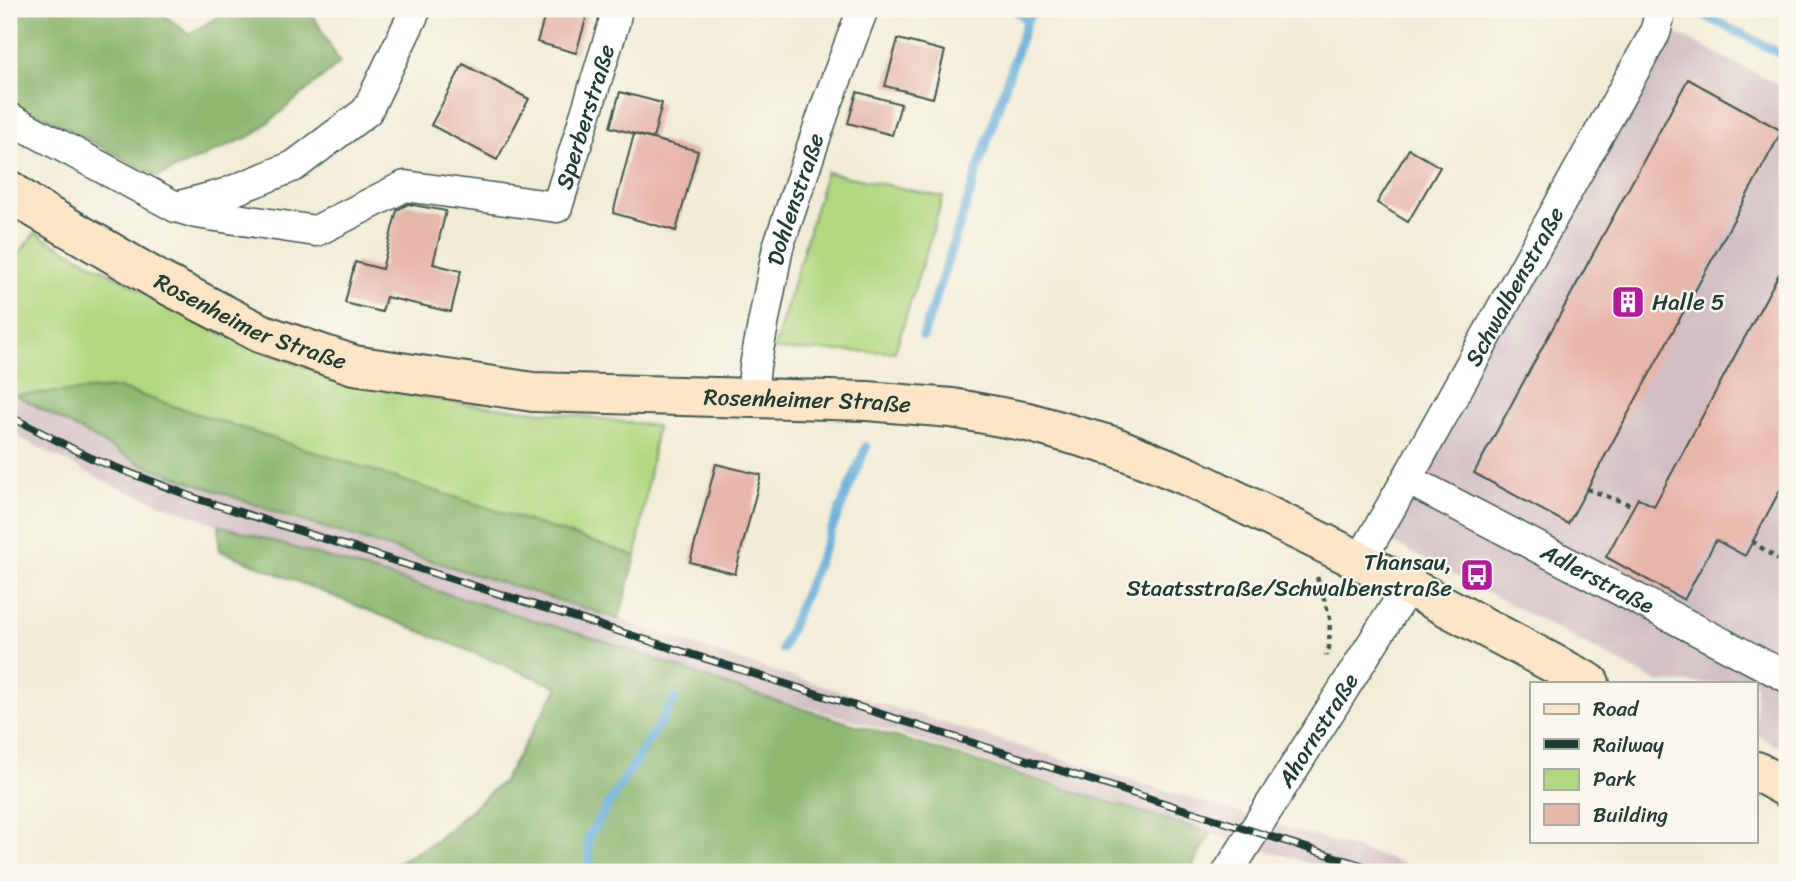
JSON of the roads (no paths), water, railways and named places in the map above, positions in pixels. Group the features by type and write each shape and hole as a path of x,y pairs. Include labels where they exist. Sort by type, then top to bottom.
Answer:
{"main road":[{"name":"Rosenheimer Straße","path":"9,190 33,207 160,281 260,333 354,365 533,392 867,401 952,408 1028,422 1113,446 1187,476 1345,553 1588,682"},
{"path":"1758,772 1787,788"}],"street":[{"path":"176,207 225,194 294,166 366,111 416,9"},
{"name":"Sperberstraße","path":"9,118 176,207 196,213 316,231 405,186 557,207 617,9"},
{"name":"Dohlenstraße","path":"752,397 755,366 778,247 825,109 863,9"},
{"name":"Schwalbenstraße","path":"1345,553 1407,480 1654,33 1661,9"},
{"name":"Adlerstraße","path":"1407,480 1787,677"},
{"name":"Ahornstraße","path":"1228,872 1408,587"}],"waterway":[{"path":"1014,9 1027,20"},
{"path":"923,336 1027,20 1035,9"},
{"path":"1692,9 1787,57"},
{"path":"782,649 866,447"},
{"path":"590,872 588,837 675,698"}],"railway":[{"path":"9,416 91,458 198,499 1383,872"}],"place":[{"name":"Halle 5","path":"1628,302"},
{"name":"Thansau, Staatsstraße/Schwalbenstraße","path":"1477,575"}]}
